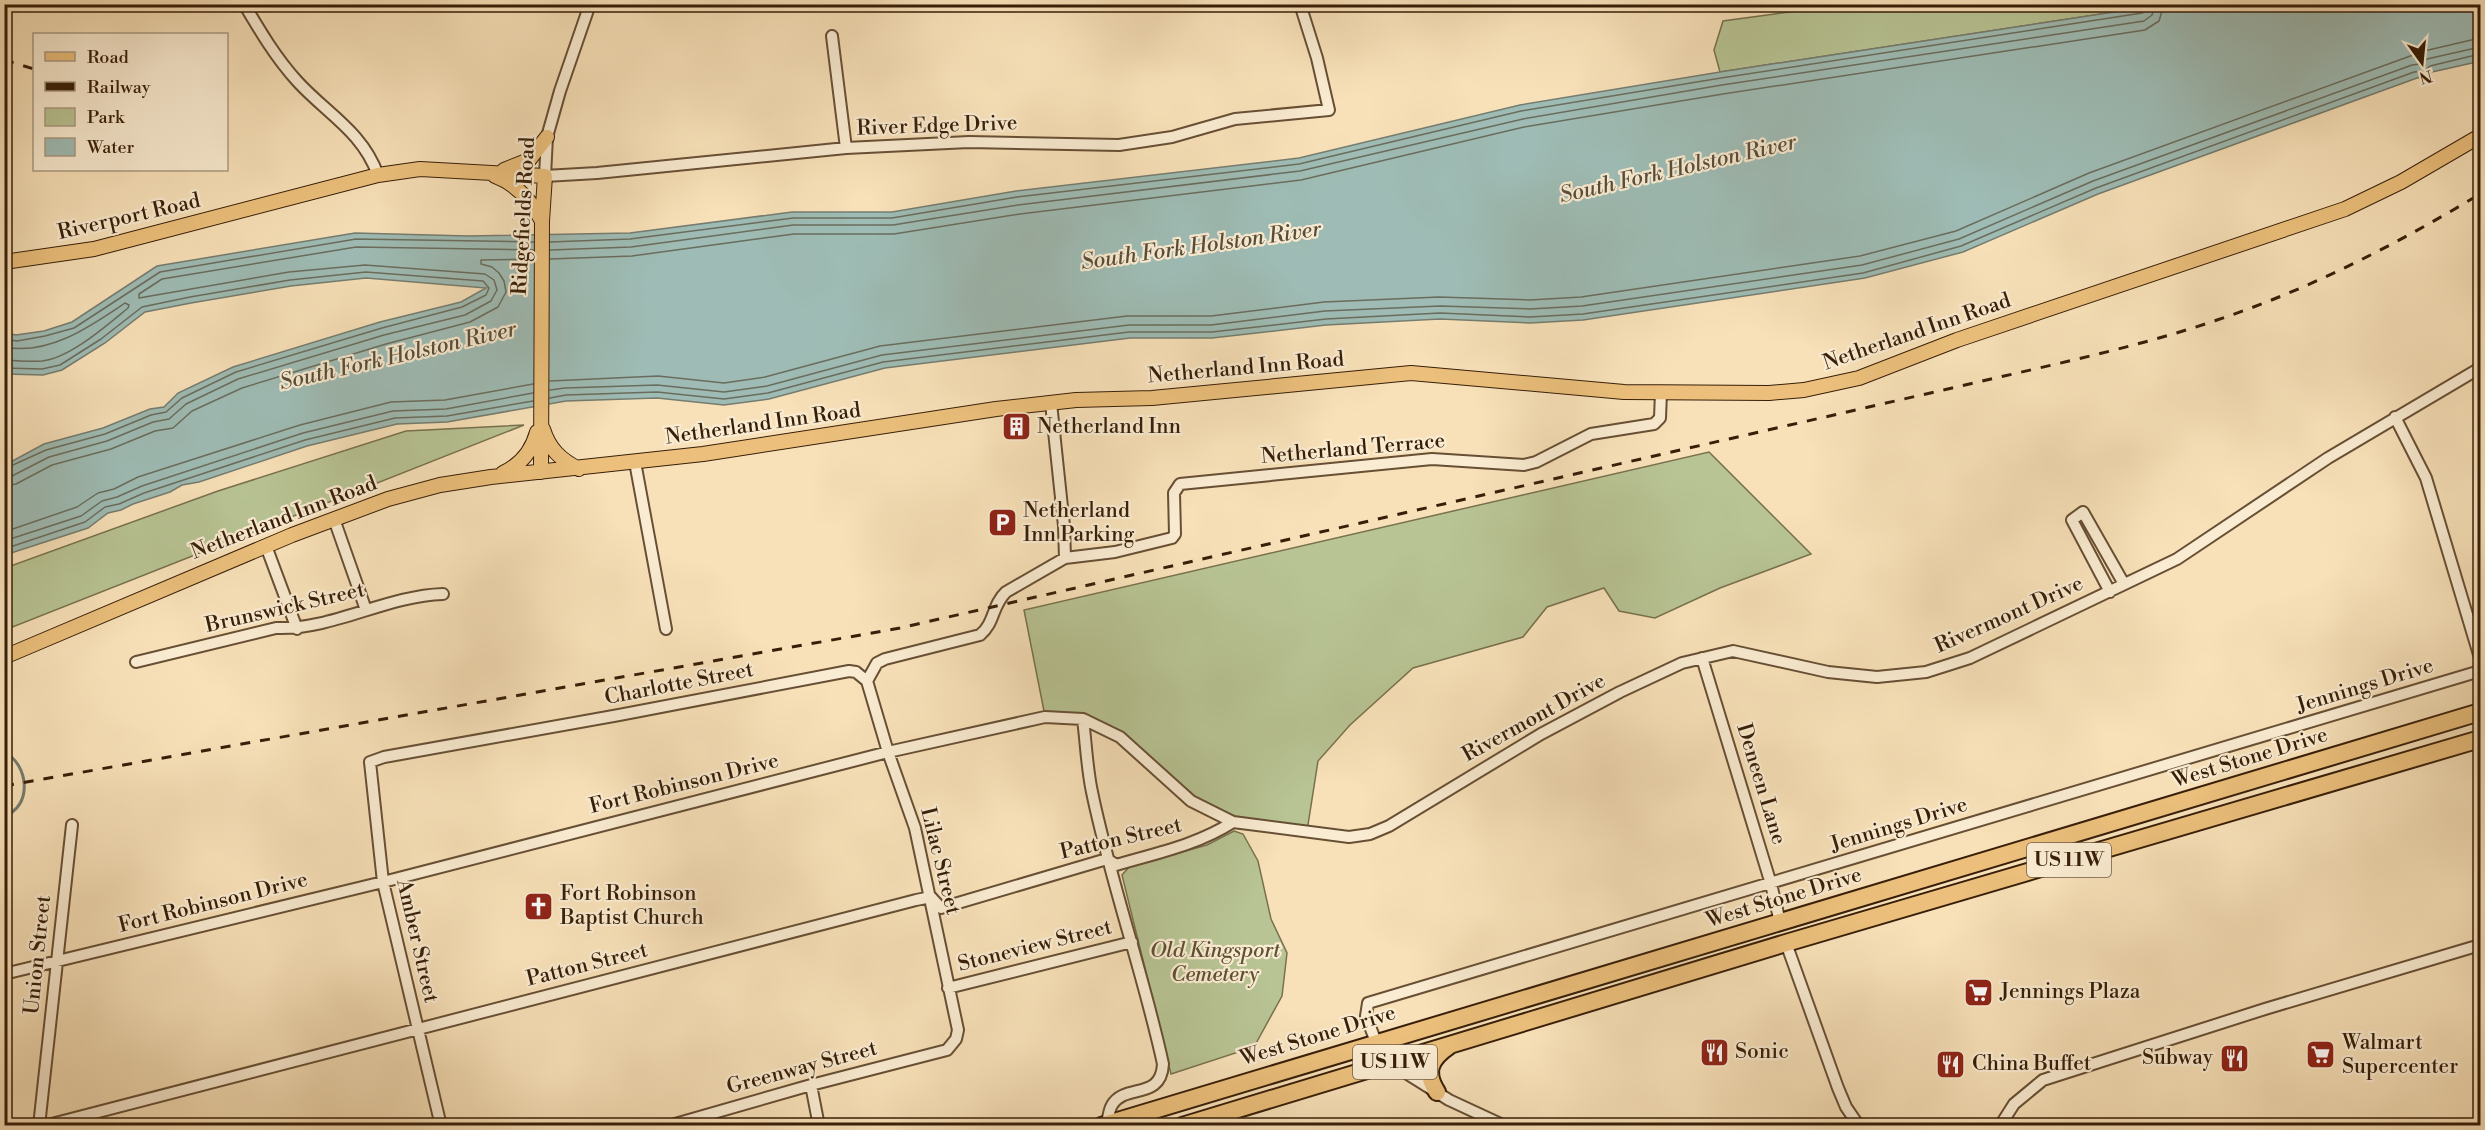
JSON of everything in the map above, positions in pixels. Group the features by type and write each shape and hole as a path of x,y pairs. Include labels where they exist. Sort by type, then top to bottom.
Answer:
{"highway":[{"name":"West Stone Drive","path":"1105,1125 2481,712"},
{"name":"West Stone Drive","path":"1182,1125 1786,943 2481,739"},
{"path":"1780,922 1786,943"},
{"path":"1376,1042 1384,1065"},
{"path":"1437,1092 1429,1080 1430,1067 1442,1051 1454,1043"}],"main road":[{"name":"Netherland Inn Road","path":"4,657 267,546 388,499 429,488 491,477 635,462 879,428 962,413 1076,400 1152,398 1411,373 1583,389 1768,393 1814,389 1859,378 1957,340 2345,209 2402,182 2481,136"},
{"path":"484,172 519,166 536,153 547,137"},
{"name":"Riverport Road","path":"4,262 94,249 378,175 420,169 544,176"},
{"path":"484,172 512,184 524,194 542,221"},
{"name":"Ridgefields Road","path":"541,472 544,176"},
{"path":"491,477 517,464 541,434 566,463 579,469"}],"street":[{"path":"244,4 279,59 292,75 358,137 372,157 378,175"},
{"name":"Ridgefields Road","path":"544,176 547,137 590,4"},
{"name":"River Edge Drive","path":"544,176 597,173 846,148 969,142 1119,145 1172,137 1235,118 1329,110 1317,58 1300,4"},
{"path":"832,36 846,148"},
{"name":"Rivermont Drive","path":"1349,837 1370,834 1389,826 1540,734 1662,671 1702,658 1733,651 1852,676 1877,677 1909,675 1948,666 1970,658 2110,592 2199,545 2328,458 2481,368"},
{"name":"Netherland Terrace","path":"1065,558 1114,552 1172,538 1175,534 1174,490 1180,484 1432,459 1524,465 1536,462 1591,434 1654,424 1660,418 1661,392"},
{"path":"867,681 877,663 885,659 980,635 989,628 995,606 1005,592 1065,558 1064,526 1051,403"},
{"path":"2395,417 2426,478 2481,658"},
{"path":"635,462 666,629"},
{"path":"2110,592 2072,519 2083,512 2124,584"},
{"path":"334,519 366,610"},
{"path":"267,546 297,629"},
{"name":"Brunswick Street","path":"136,662 276,628 297,629 417,595 442,594"},
{"name":"Deneen Lane","path":"1702,658 1771,884 1780,922"},
{"name":"Charlotte Street","path":"370,762 384,757 849,671 856,672 867,681"},
{"name":"Jennings Drive","path":"1376,1042 1366,1016 1368,1003 2481,671"},
{"name":"Lilac Street","path":"867,681 888,752 915,828 931,897 958,1030 956,1040 947,1050"},
{"name":"Fort Robinson Drive","path":"4,974 382,882 888,752 1046,717 1083,719 1120,737 1191,801 1233,822 1349,837"},
{"path":"1083,719 1092,789 1107,859 1132,942 1161,1054 1162,1074 1154,1085 1121,1097 1112,1104 1105,1125"},
{"name":"Amber Street","path":"370,762 382,882 441,1125"},
{"name":"Patton Street","path":"44,1125 931,897 941,908 1107,859 1116,865 1191,843 1214,834 1233,822"},
{"name":"Union Street","path":"39,1125 72,825"},
{"name":"Stoneview Street","path":"948,988 1132,942"},
{"path":"1786,943 1846,1107 1859,1125"},
{"path":"2000,1125 2014,1104 2043,1080 2079,1067 2481,945"},
{"name":"Greenway Street","path":"668,1125 947,1050"},
{"path":"1384,1065 1406,1073 1457,1104 1504,1125"},
{"path":"811,1085 819,1125"}],"green space":[{"path":"1841,5 2160,5 1720,72 1714,50 1723,21"},
{"path":"524,425 5,630 5,568 218,491 406,431"},
{"path":"1709,452 1811,554 1720,588 1655,618 1619,611 1604,588 1547,607 1523,637 1413,668 1350,725 1318,761 1307,831 1211,812 1120,737 1083,719 1044,711 1024,610"},
{"name":"Old Kingsport Cemetery","path":"1234,831 1243,834 1258,861 1271,919 1287,953 1282,996 1254,1047 1171,1074 1122,875 1130,866 1207,845"}],"water":[{"name":"South Fork Holston River","path":"2160,5 2480,5 2480,59 2432,72 2428,76 2417,78 2098,194 1963,252 1865,278 1583,320 1530,323 1440,319 1326,325 1212,338 1130,338 885,368 769,399 724,405 657,398 566,401 447,422 397,424 307,446 199,482 182,485 170,492 108,513 88,528 5,555 5,465 44,444 103,428 150,409 164,407 178,393 233,367 380,322 461,302 486,288 366,278 291,286 191,303 145,312 105,343 62,370 43,375 5,374 5,333 16,335 44,331 72,322 157,266 355,233 468,236 630,233 792,212 892,212 1016,191 1299,158 1520,105"}],"waterway":[{"path":"4,752 19,766 24,785 20,804 4,816"}],"railway":[{"path":"4,60 33,69"},
{"path":"4,786 900,628 2066,362 2187,330 2252,308 2319,280 2385,248 2480,194"}],"place":[{"name":"Netherland Inn","path":"1016,427"},
{"name":"Netherland Inn Parking","path":"1002,523"},
{"name":"Fort Robinson Baptist Church","path":"539,906"},
{"name":"Jennings Plaza","path":"1979,992"},
{"name":"Sonic","path":"1714,1052"},
{"name":"Walmart Supercenter","path":"2321,1055"},
{"name":"Subway","path":"2234,1058"},
{"name":"China Buffet","path":"1951,1064"}]}
